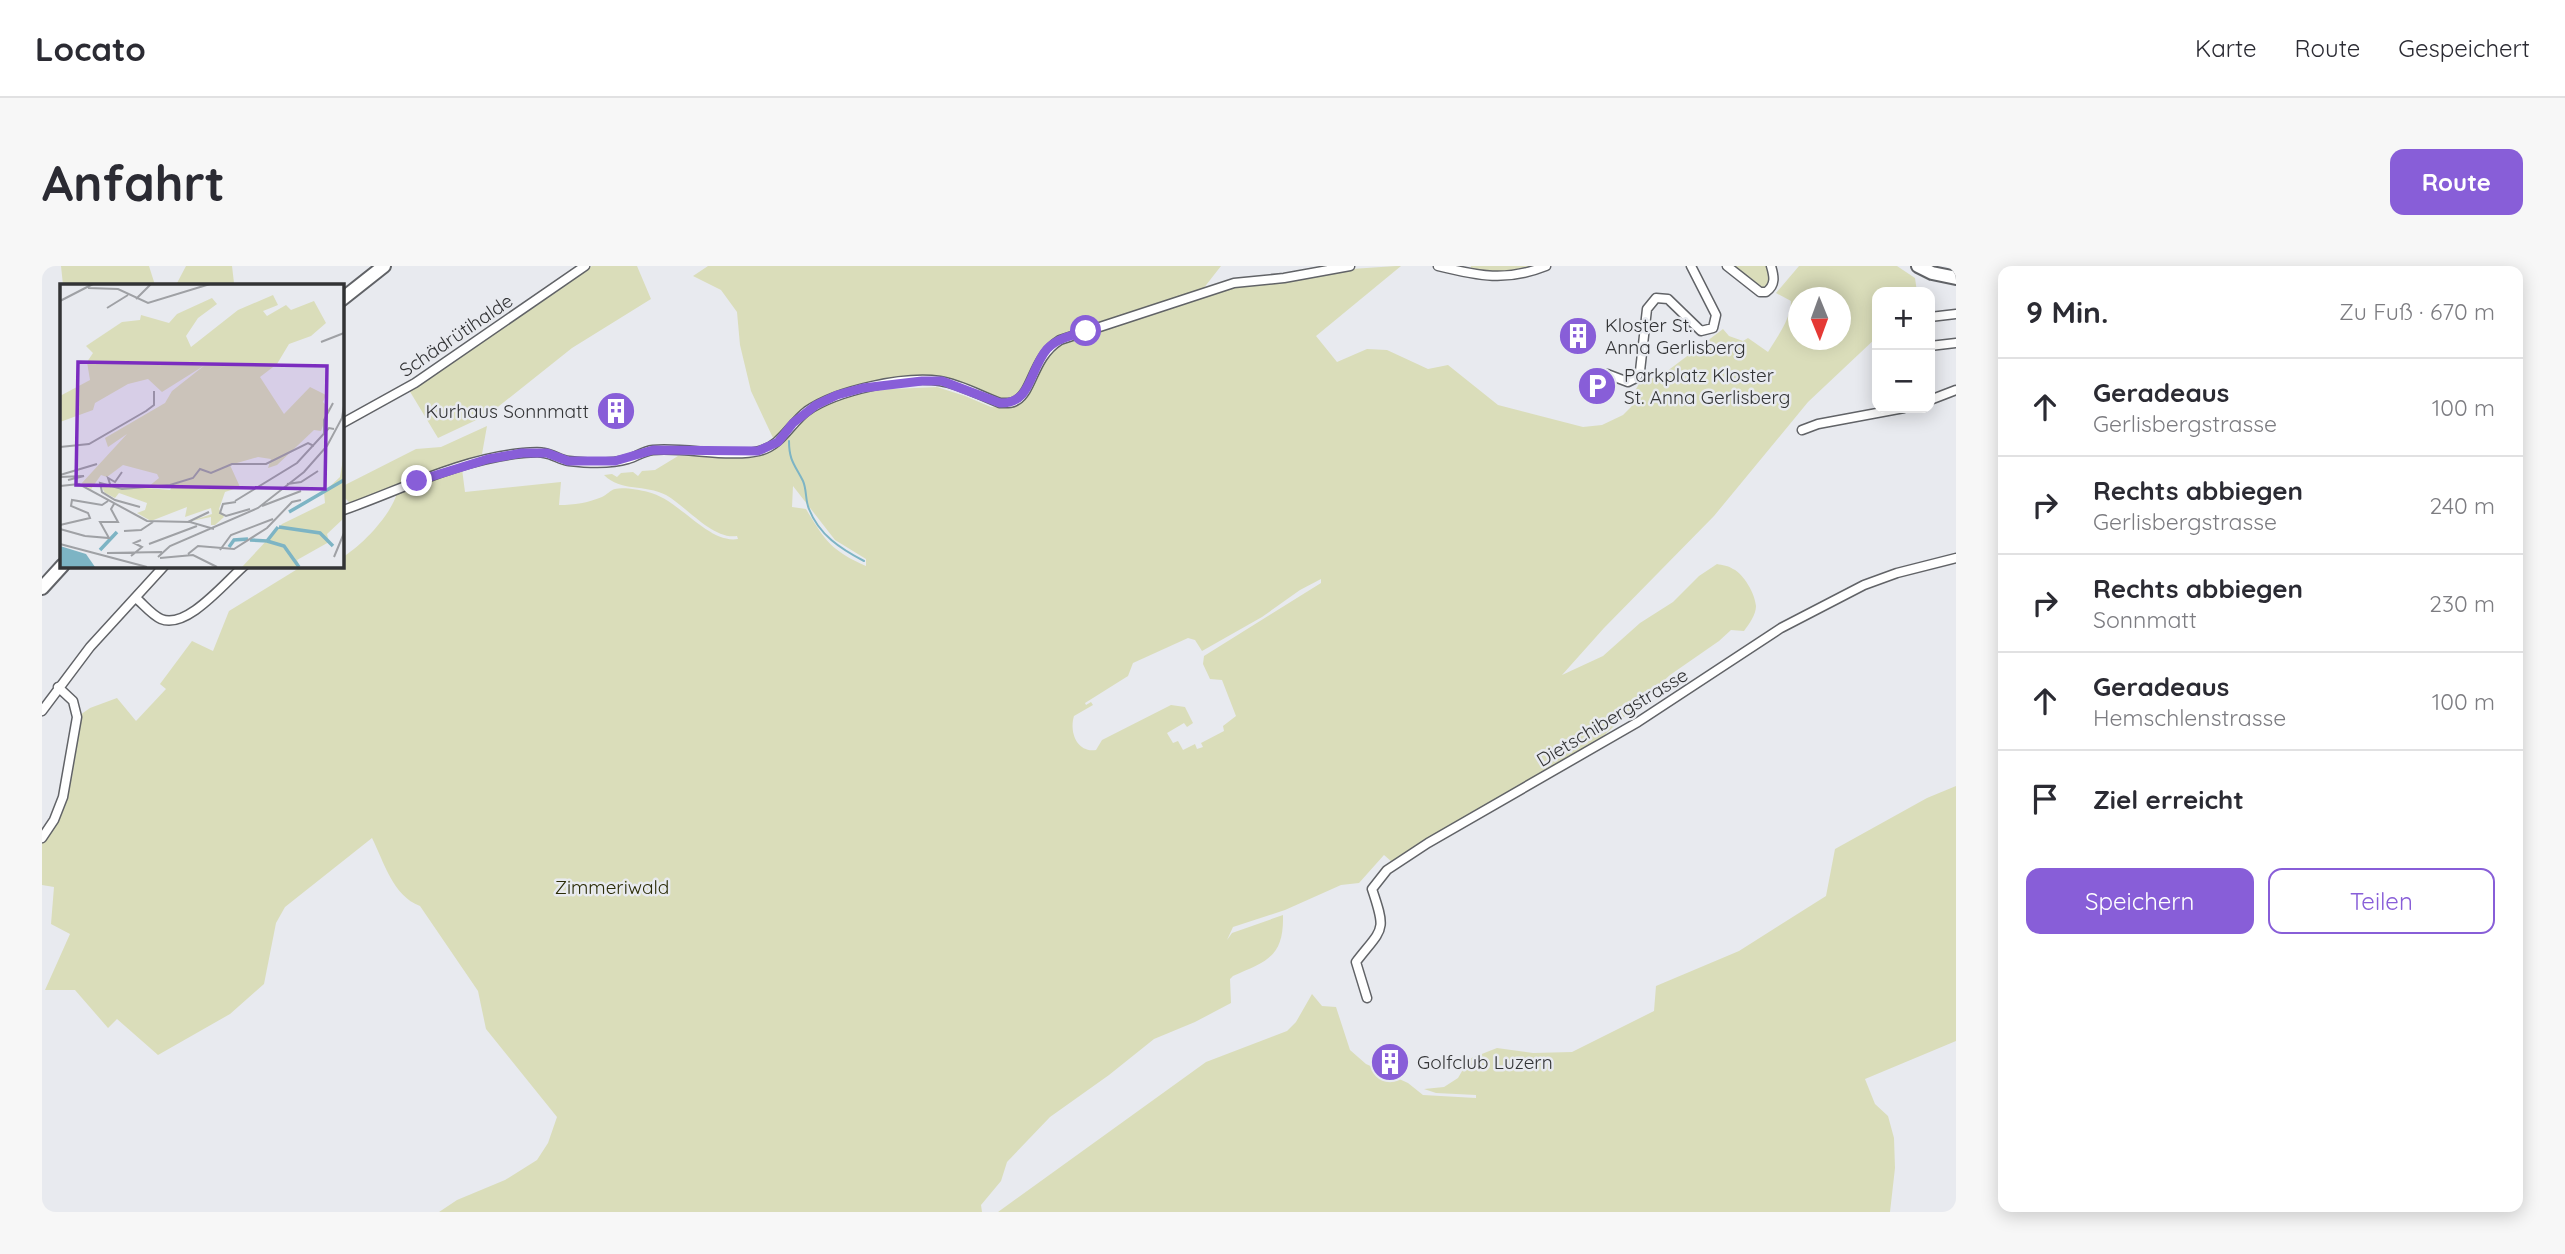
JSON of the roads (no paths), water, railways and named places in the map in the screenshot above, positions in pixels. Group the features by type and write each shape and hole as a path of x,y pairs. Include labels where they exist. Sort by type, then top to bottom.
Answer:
{"main road":[{"path":"343,298 384,266"},
{"path":"1918,266 1932,273 1956,278"},
{"path":"42,588 61,567"}],"street":[{"name":"Schädrütihalde","path":"343,423 415,383 585,266"},
{"path":"343,510 386,496 437,473 522,453 547,453 568,461 615,461 653,450 748,452 770,447 778,442 793,423 816,405 837,395 863,388 942,381 1000,403 1016,401 1022,395 1040,358 1048,347 1060,340 1234,283 1284,278 1350,266"},
{"path":"1438,266 1490,277 1518,276 1546,266"},
{"path":"1607,374 1628,382 1636,378 1640,371 1647,309 1656,298 1668,299 1701,331 1713,328 1716,314 1691,266"},
{"path":"1727,266 1760,292 1766,292 1773,284 1774,278 1770,266"},
{"path":"1935,316 1956,314"},
{"path":"1935,345 1956,342"},
{"path":"1935,398 1956,390"},
{"path":"1802,430 1818,424 1877,413"},
{"name":"Dietschibergstrasse","path":"1367,998 1356,962 1381,929 1382,920 1372,889 1387,870 1428,843 1658,710 1781,628 1864,585 1897,573 1956,558"},
{"path":"42,711 90,647 163,567"},
{"path":"136,598 162,619 181,620 243,567"},
{"path":"42,838 64,797 77,717 73,701 58,687"}],"waterway":[{"path":"789,441 791,458 803,481 813,518 832,540 864,561"}],"place":[{"name":"Kloster St. Anna Gerlisberg","path":"1578,336"},
{"name":"Parkplatz Kloster St. Anna Gerlisberg","path":"1597,386"},
{"name":"Kurhaus Sonnmatt","path":"616,411"},
{"name":"Golfclub Luzern","path":"1390,1062"}],"park label":[{"name":"Zimmeriwald","path":"612,887"}]}
